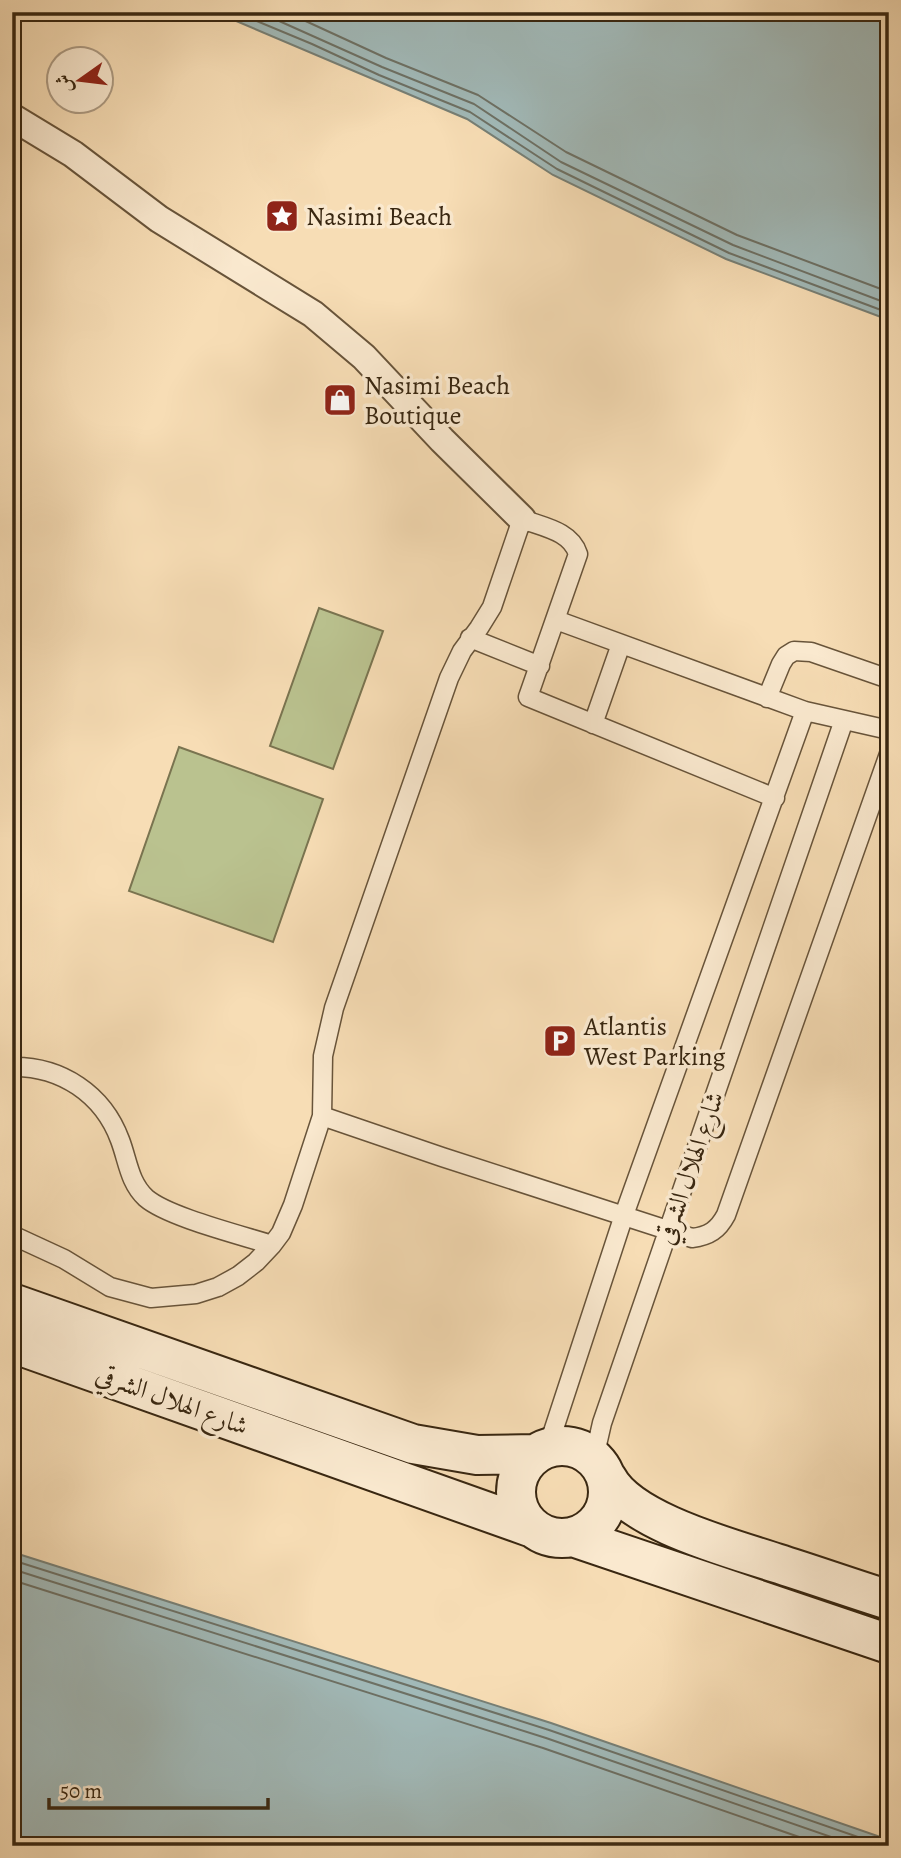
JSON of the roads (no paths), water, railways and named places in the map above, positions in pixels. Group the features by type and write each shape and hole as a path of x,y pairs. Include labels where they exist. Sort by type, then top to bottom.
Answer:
{"main road":[{"name":"شارع الهلال الشرقي","path":"12,1303 413,1444 477,1455 572,1446 600,1468 612,1489 683,1531 889,1600"},
{"name":"شارع الهلال الشرقي","path":"12,1343 530,1527 552,1539 576,1538 889,1644"},
{"path":"530,1527 517,1507 516,1483 527,1461 541,1451"},
{"name":"شارع الهلال الشرقي","path":"576,1538 596,1525 608,1503 600,1468"}],"street":[{"path":"12,117 73,154 159,219 313,314 364,357 442,440 522,519"}],"lane":[{"path":"12,1236 64,1259 110,1287 151,1298 196,1294 218,1287 256,1262 281,1233 322,1116 323,1056 334,1008 454,664 492,607 522,519 569,538 578,555 528,697 775,798"},
{"path":"556,620 805,711 889,730"},
{"path":"470,638 540,666"},
{"path":"593,724 621,644"},
{"path":"767,698 781,664 786,656 794,651 811,652 889,679"},
{"path":"541,1451 805,711"},
{"name":"شارع الهلال الشرقي","path":"600,1468 602,1423 844,720"},
{"path":"322,1116 692,1238 713,1233 726,1215 889,754"},
{"path":"12,1067 52,1071 87,1092 112,1122 135,1185 155,1205 272,1245"}],"water":[{"path":"215,12 889,12 889,320 726,259 553,175 467,119"},
{"path":"12,1552 551,1723 889,1840 889,1846 12,1846"}],"place":[{"name":"Nasimi Beach","path":"282,216"},
{"name":"Nasimi Beach Boutique","path":"340,400"},
{"name":"Atlantis West Parking","path":"560,1041"}]}
